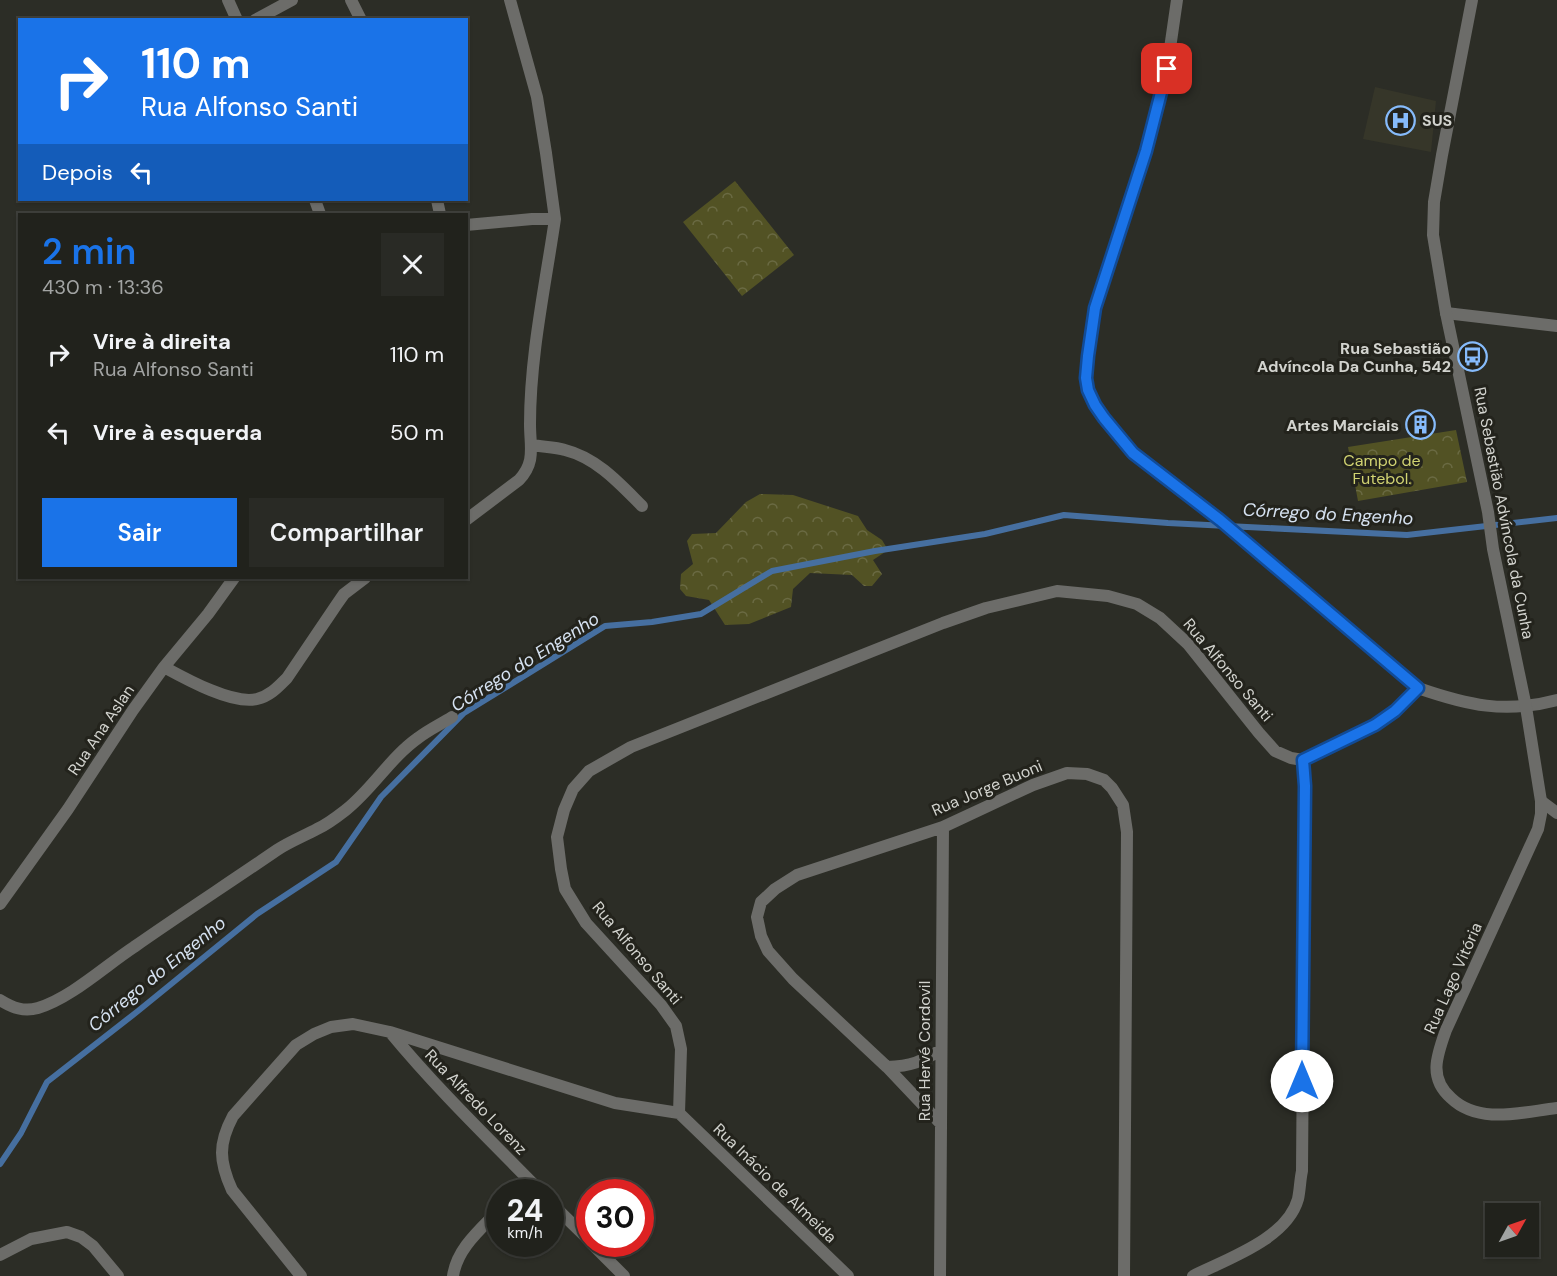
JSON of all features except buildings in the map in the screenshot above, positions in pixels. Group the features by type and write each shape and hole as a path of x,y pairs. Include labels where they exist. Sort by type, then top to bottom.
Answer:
{"street":[{"path":"229,0 236,18"},
{"path":"259,18 292,0"},
{"path":"351,0 360,18"},
{"path":"468,519 519,480 526,473 531,460 532,378 555,219 537,97 510,0"},
{"path":"1177,0 1167,69 1146,151 1095,308 1086,378 1088,390 1095,405 1133,453 1220,520 1418,688 1471,704 1526,706 1557,700"},
{"name":"Rua Sebastião Advíncola da Cunha","path":"1472,0 1434,202 1433,235 1446,313 1526,706 1541,801"},
{"path":"468,225 555,219"},
{"path":"1446,313 1557,326"},
{"path":"532,446 563,449 584,456 609,475 642,506"},
{"name":"Rua Ana Aslan","path":"0,904 68,809 133,710 233,579"},
{"path":"164,667 236,699 248,700 266,696 276,690 287,678 344,594 364,579"},
{"name":"Rua Alfonso Santi","path":"680,1113 681,1048 676,1026 661,1005 586,923 566,889 561,869 557,837 564,810 573,789 589,771 631,747 944,623 986,608 1057,591 1108,596 1137,604 1160,618 1188,644 1275,751 1303,760"},
{"path":"1193,1276 1246,1250 1275,1232 1288,1219 1298,1200 1302,1171 1305,786 1303,760 1375,725 1395,711 1418,688"},
{"path":"0,1000 21,1010 31,1010 51,1003 85,982 283,846 335,818 361,796 417,738 452,717"},
{"name":"Rua Jorge Buoni","path":"940,1122 887,1067 793,979 768,951 761,936 757,917 761,902 775,889 797,875 943,826 1033,785 1067,773 1087,774 1104,780 1113,788 1123,805 1126,832 1124,1276"},
{"path":"1541,801 1557,813"},
{"name":"Rua Lago Vitória","path":"1541,801 1538,829 1446,1030 1438,1052 1436,1068 1439,1084 1446,1094 1467,1110 1496,1115 1557,1108"},
{"name":"Rua Hervé Cordovil","path":"940,1276 943,826"},
{"path":"302,1276 232,1190 221,1161 222,1144 233,1116 296,1045 314,1034 331,1027 353,1024 390,1032 615,1103 680,1113"},
{"name":"Rua Alfredo Lorenz","path":"390,1032 452,1103 528,1179"},
{"path":"887,1067 916,1064 941,1050"},
{"name":"Rua Inácio de Almeida","path":"680,1113 848,1276"},
{"path":"564,1216 576,1227"},
{"path":"453,1276 460,1253 486,1223"},
{"path":"0,1255 31,1239 68,1232 81,1237 93,1246 118,1276"},
{"path":"606,1257 624,1276"}],"shaded area":[{"name":"SUS","path":"1375,87 1436,101 1431,152 1363,139"}],"green space":[{"path":"735,181 794,255 742,296 683,222"},
{"name":"Campo de Futebol.","path":"1456,430 1467,482 1358,501 1348,447"},
{"path":"760,494 793,495 858,516 867,530 882,540 888,550 873,560 882,574 872,586 864,586 852,575 810,573 793,589 791,607 749,624 725,625 709,600 686,596 680,589 681,574 693,564 687,541 692,534 716,533 746,502"}],"waterway":[{"name":"Córrego do Engenho","path":"0,1164 21,1133 47,1082 257,914 336,862 381,797 464,713 605,626 652,622 701,614 772,571 875,551 985,534 1064,515 1168,523 1407,535 1557,518"}],"place":[{"name":"SUS","path":"1401,120"},
{"name":"Rua Sebastião Advíncola Da Cunha, 542","path":"1472,357"},
{"name":"Artes Marciais","path":"1420,425"}],"route":[{"path":"1167,69 1146,151 1095,308 1086,378 1088,390 1111,428 1133,453 1220,520 1418,688 1395,711 1375,725 1303,760 1305,786 1302,1081"}]}
